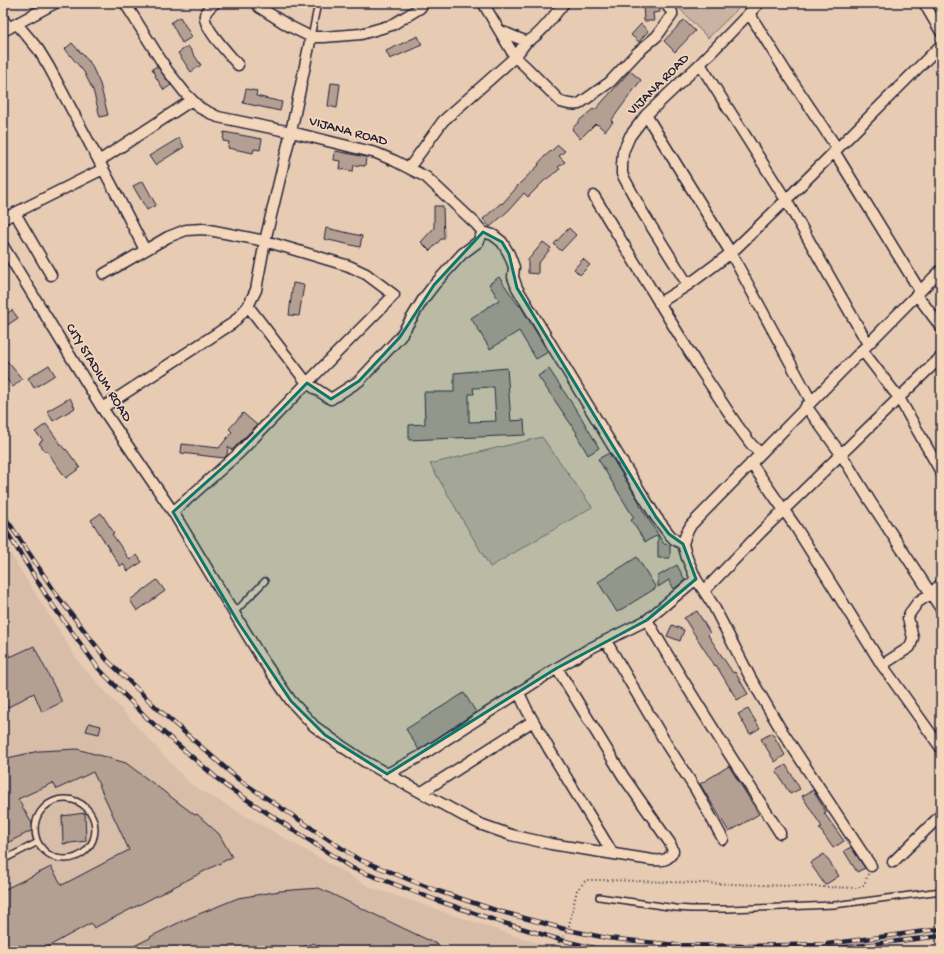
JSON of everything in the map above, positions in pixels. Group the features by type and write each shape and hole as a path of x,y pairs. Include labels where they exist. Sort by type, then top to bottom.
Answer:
{"street":[{"path":"10,27 55,3"},
{"name":"VIJANA ROAD","path":"125,3 167,70 186,94 200,108 218,117 291,132 376,153 395,161 426,177 484,232 493,235 502,242 513,262 513,277 517,288 576,387 656,517 669,534 675,540 683,544"},
{"path":"215,3 208,9 205,15 205,20 217,40 238,65"},
{"path":"256,3 259,7 289,26 311,37 361,34 392,25 420,8 424,3"},
{"path":"483,3 515,57 561,102 567,104 579,104 610,82 636,53 657,36 672,15 672,12 665,3"},
{"path":"409,168 443,121 515,57 527,41 542,29 564,3"},
{"name":"VIJANA ROAD","path":"688,285 643,213 622,174 623,152 630,136 646,116 700,64 759,3"},
{"path":"924,3 941,32"},
{"path":"749,13 836,150 918,293 941,326"},
{"path":"3,19 10,27 38,49 145,250"},
{"path":"500,31 527,41"},
{"path":"102,408 233,323 248,306 256,290 311,37"},
{"path":"660,303 688,285 731,253 941,45"},
{"path":"700,64 786,200 865,347 899,398 941,472"},
{"path":"3,219 101,165 192,100"},
{"path":"646,116 731,253 809,404 870,501 941,609"},
{"path":"594,196 698,366 732,418 751,444 760,453"},
{"path":"15,213 50,275"},
{"path":"104,274 168,237 186,230 204,230 266,241 349,266 366,274 394,296 238,454 173,512"},
{"path":"248,306 307,383 331,399 360,381 400,337 434,284 462,254 478,242 484,232"},
{"name":"CITY STADIUM ROAD","path":"3,246 102,408 173,512 272,676 291,701 314,726 364,761 480,824 511,835 551,844 658,861 669,858 673,851 670,843 623,776 557,668"},
{"path":"871,866 780,728 750,677 713,605 696,579 683,544 691,525 941,270"},
{"path":"704,591 738,554 941,357"},
{"path":"751,463 785,509 882,665 941,748"},
{"path":"387,774 419,757 589,649 647,620 696,579"},
{"path":"882,665 910,647 913,638 908,618 910,613 918,602 941,584"},
{"path":"647,620 673,665 780,833"},
{"path":"606,641 724,839"},
{"path":"519,693 533,721 613,854"},
{"path":"422,792 533,721"},
{"path":"893,862 941,815"}],"lane":[{"path":"311,37 318,3"},
{"path":"233,613 265,581"},
{"path":"62,799 72,800 81,804 88,810 93,818 95,828 94,838 89,847 81,854 72,858 62,859 52,856 44,850 38,842 35,833 35,823 38,814 53,802 62,799"},
{"path":"3,860 38,842"},
{"path":"599,897 676,908 728,909 834,906 941,891"}],"path":[{"path":"550,951 554,949 568,930 577,890 586,880 857,888 864,885 871,866"}],"highlighted area":[{"path":"483,232 502,242 509,254 517,288 656,517 669,534 683,544 696,579 647,620 557,668 387,774 325,735 291,701 238,622 173,512 238,454 307,383 331,399 359,381 400,337 434,285"}],"shaded area":[{"path":"674,3 744,3 708,38"},
{"path":"542,437 592,507 490,567 430,464"},
{"path":"3,542 80,664 190,784 370,887 560,951 3,951"}],"building":[{"path":"643,3 659,3 660,12 653,13 654,21 644,21"},
{"path":"180,17 192,37 182,43 171,22"},
{"path":"684,20 695,31 675,52 664,41"},
{"path":"641,24 648,31 639,42 631,35"},
{"path":"418,36 422,45 390,59 386,51"},
{"path":"72,43 91,64 100,84 108,115 100,117 93,90 84,72 65,49"},
{"path":"188,46 201,65 191,72 178,53"},
{"path":"157,66 171,85 164,90 152,69"},
{"path":"630,71 641,80 611,121 613,122 605,131 595,124 580,139 572,129 593,109 595,110"},
{"path":"331,83 340,84 337,108 328,106"},
{"path":"246,89 257,91 256,96 282,102 280,111 243,103"},
{"path":"224,132 262,139 260,150 254,149 253,153 228,148 229,142 223,141"},
{"path":"179,138 184,147 155,165 149,156"},
{"path":"558,145 565,151 559,156 565,162 558,167 560,169 544,181 528,197 524,193 509,210 490,227 483,219 501,203 502,204 517,186 539,165 538,164 544,157"},
{"path":"335,151 366,157 365,166 354,165 353,171 340,169 341,161 334,160"},
{"path":"143,181 156,205 147,210 133,186"},
{"path":"434,206 443,206 444,239 441,239 430,251 421,242 434,228"},
{"path":"326,228 362,236 360,247 324,239"},
{"path":"569,228 576,235 561,251 554,244"},
{"path":"543,242 551,248 538,264 538,274 528,273 528,260"},
{"path":"583,259 590,265 580,275 574,269"},
{"path":"499,277 519,306 520,305 548,352 536,359 519,331 490,349 471,318 499,300 489,284"},
{"path":"293,283 304,285 299,316 289,315"},
{"path":"12,310 18,318 3,328 3,316"},
{"path":"3,356 22,379 13,387 3,375"},
{"path":"49,365 55,375 34,388 28,378"},
{"path":"507,368 511,421 524,420 525,435 409,440 409,425 425,424 424,392 454,392 454,373","holes":["494,387 496,421 469,422 469,394 474,394 473,388"]},
{"path":"549,369 581,417 599,448 588,455 576,434 577,433 538,376"},
{"path":"70,398 75,408 53,421 47,411"},
{"path":"243,413 257,425 232,450 228,447 227,455 224,458 181,453 182,444 219,448 232,432 229,429"},
{"path":"46,424 80,468 66,478 46,450 45,451 39,443 43,440 35,432"},
{"path":"609,453 664,544 670,545 670,558 658,558 658,535 645,542 631,520 634,518 598,459"},
{"path":"101,513 114,533 112,534 130,560 137,555 142,562 128,571 123,564 120,566 91,520"},
{"path":"637,557 656,588 617,612 598,582"},
{"path":"677,565 685,580 674,589 669,580 658,587 658,576"},
{"path":"157,580 165,591 137,611 130,600"},
{"path":"697,611 710,633 708,635 733,673 735,672 748,694 737,700 716,665 715,666 684,618"},
{"path":"672,625 684,630 680,641 667,636"},
{"path":"3,643 10,657 34,646 62,702 42,712 34,693 3,710"},
{"path":"464,693 476,712 419,750 406,729"},
{"path":"748,709 760,728 750,734 738,714"},
{"path":"89,723 101,726 99,734 86,731"},
{"path":"772,733 785,755 775,762 761,739"},
{"path":"77,749 126,763 195,815 197,814 219,834 232,857 94,928 91,923 40,951 3,951 3,890 51,867 62,885 129,850 93,772 57,789 53,783 18,799 35,829 3,845 3,759 39,751"},
{"path":"786,765 800,789 790,794 776,771"},
{"path":"729,766 759,814 729,832 700,784"},
{"path":"813,790 826,812 824,813 844,841 833,848 819,828 822,827 802,796"},
{"path":"85,813 86,841 63,844 62,816"},
{"path":"851,847 865,868 857,872 844,851"},
{"path":"824,854 839,876 825,885 810,863"},
{"path":"319,888 451,951 330,951 313,943 295,951 124,951 182,921 238,898 280,891"}],"railway":[{"path":"3,514 59,598 107,660 159,710 238,779 358,859 435,890 495,910 568,930 607,938 676,945 750,946 827,944 941,929"},
{"path":"3,526 51,603 98,668 149,720 226,786 352,868 494,920 594,948 625,951"},
{"path":"813,951 941,936"}]}
